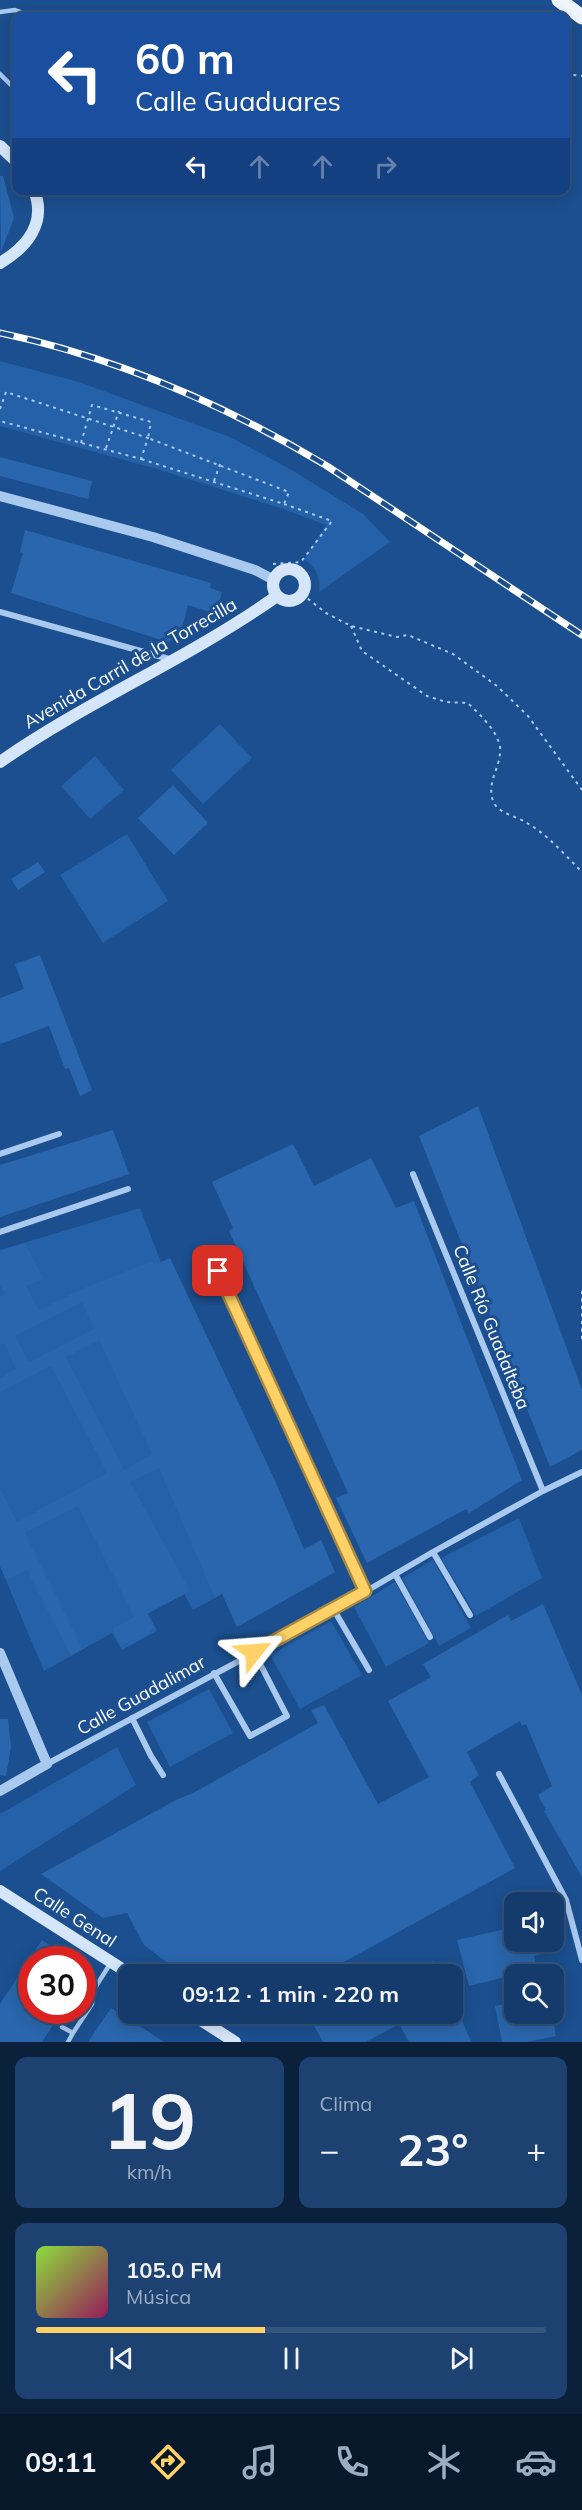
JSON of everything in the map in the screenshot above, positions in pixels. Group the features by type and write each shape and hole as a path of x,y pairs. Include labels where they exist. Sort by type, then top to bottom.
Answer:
{"main road":[{"path":"559,0 582,17"},
{"path":"0,146 12,157"},
{"path":"0,263 20,249 34,229 39,218 35,195"},
{"path":"294,570 304,580 302,594 299,598 289,601 277,596 273,588 274,580 282,571 294,570"},
{"name":"Avenida Carril de la Torrecilla","path":"0,762 87,706 222,634 277,596"},
{"name":"Calle Genal","path":"0,1891 118,1966"},
{"path":"207,2024 235,2042"}],"street":[{"path":"0,496 153,537 255,570 274,580"},
{"path":"0,612 174,660"},
{"path":"0,1154 59,1134"},
{"name":"Calle Río Guadalteba","path":"413,1174 543,1491"},
{"path":"0,1232 128,1190"},
{"path":"218,1271 365,1591"},
{"name":"Calle Guadalimar","path":"0,1791 334,1610 543,1491 582,1472"},
{"path":"433,1552 470,1615"},
{"path":"395,1574 430,1637"},
{"path":"334,1610 369,1670"},
{"path":"214,1673 250,1736 287,1716 254,1652"},
{"path":"0,1653 47,1764"},
{"path":"132,1718 163,1775"},
{"path":"499,1774 566,1900 582,1960"}],"lane":[{"path":"0,12 15,10 21,12"},
{"path":"0,74 12,86"},
{"path":"68,2042 92,2004 93,1991 111,1962"},
{"path":"62,2027 73,2033"}],"path":[{"path":"0,409 6,392 148,438 289,492 284,504"},
{"path":"81,442 92,405 119,411 151,422 141,459"},
{"path":"106,449 119,411"},
{"path":"0,421 141,459 332,521 301,562 272,564 262,561 255,570"},
{"path":"214,482 220,464"},
{"path":"302,594 326,613 351,626 397,637 408,635 453,654 497,686 528,716 582,790"},
{"path":"351,626 362,651 427,696 446,702 468,703 480,715 495,734 500,749 490,786 494,803 509,815 527,822 582,872"},
{"path":"582,1291 582,1340"}],"shaded area":[{"path":"0,361 79,382 230,437 290,469 363,514 390,542 319,592 317,573 304,559 326,525 157,469 0,426"},
{"path":"220,724 252,758 203,804 171,770"},
{"path":"95,756 124,790 90,819 61,786"},
{"path":"127,834 168,901 103,943 60,875"},
{"path":"140,1208 161,1262 222,1594 193,1610 184,1594 148,1613 157,1631 122,1650 112,1633 44,1671 0,1566 0,1250"},
{"path":"519,1518 542,1578 476,1616 441,1558"},
{"path":"433,1560 471,1628 439,1646 402,1578"},
{"path":"395,1582 429,1643 386,1667 354,1607"},
{"path":"331,1621 362,1675 300,1709 270,1655"},
{"path":"209,1689 233,1733 170,1767 147,1722"},
{"path":"117,1747 136,1785 0,1871 0,1814"}],"building":[{"path":"0,176 3,176 14,218 1,252"},
{"path":"0,457 92,481 88,499 0,476"},
{"path":"25,530 211,583 210,588 222,592 216,614 188,605 180,635 168,642 11,593 23,553 20,552"},
{"path":"173,785 208,823 174,855 138,818"},
{"path":"38,862 45,872 18,890 11,879"},
{"path":"40,955 92,1090 80,1096 69,1068 65,1069 49,1026 0,1044 0,998 24,989 15,964"},
{"path":"478,1106 582,1390 582,1450 550,1467 419,1136"},
{"path":"113,1130 129,1174 0,1217 0,1165"},
{"path":"293,1144 314,1186 371,1158 396,1208 414,1201 522,1480 469,1513 466,1509 367,1563 336,1498 348,1493 229,1231 233,1228 212,1182"},
{"path":"25,1243 44,1279 26,1286 39,1310 82,1289 152,1261 154,1265 170,1258 272,1474 304,1549 321,1540 335,1572 237,1627 222,1594 215,1598 159,1468 130,1482 190,1591 147,1614 154,1628 148,1632 149,1634 129,1645 128,1643 121,1646 112,1629 134,1617 78,1506 25,1533 83,1649 71,1656 27,1570 6,1580 0,1566 0,1488 17,1522 107,1473 51,1366 0,1392 0,1378 16,1369 4,1343 0,1345 0,1297 5,1294 0,1285 0,1251","holes":["82,1302 94,1329 29,1362 15,1336","99,1340 152,1454 124,1470 66,1357"]},
{"path":"543,1604 582,1695 582,1877 544,1811 546,1810 538,1795 552,1786 526,1724 522,1726 520,1721 467,1752 479,1775 470,1782 515,1868 340,1964 169,1964 144,1945 127,1913 103,1918 41,1874 318,1723 311,1710 324,1705 378,1804 429,1777 388,1701 431,1677 423,1664 508,1615 511,1621"},
{"path":"0,1719 8,1719 11,1747 6,1776 0,1775"},
{"path":"504,1929 504,1952 541,1952 541,1954 534,1956 536,1964 504,1964 504,1977 469,1986 457,1940"},
{"path":"42,1940 51,1946 38,1946"},
{"path":"18,1977 18,2024 54,2024 42,2042 0,2042 0,2004"},
{"path":"504,2004 504,2024 554,2024 556,2036 527,2042 502,2042 495,2006"},
{"path":"111,2008 118,2012 118,2024 136,2024 164,2042 88,2042"},
{"path":"463,2023 471,2042 409,2042 399,2024"},
{"path":"313,2024 399,2024 366,2042 323,2042"}],"railway":[{"path":"0,333 86,355 128,370 250,423 327,466 582,635"}],"route":[{"path":"218,1271 365,1591 254,1652"}]}
